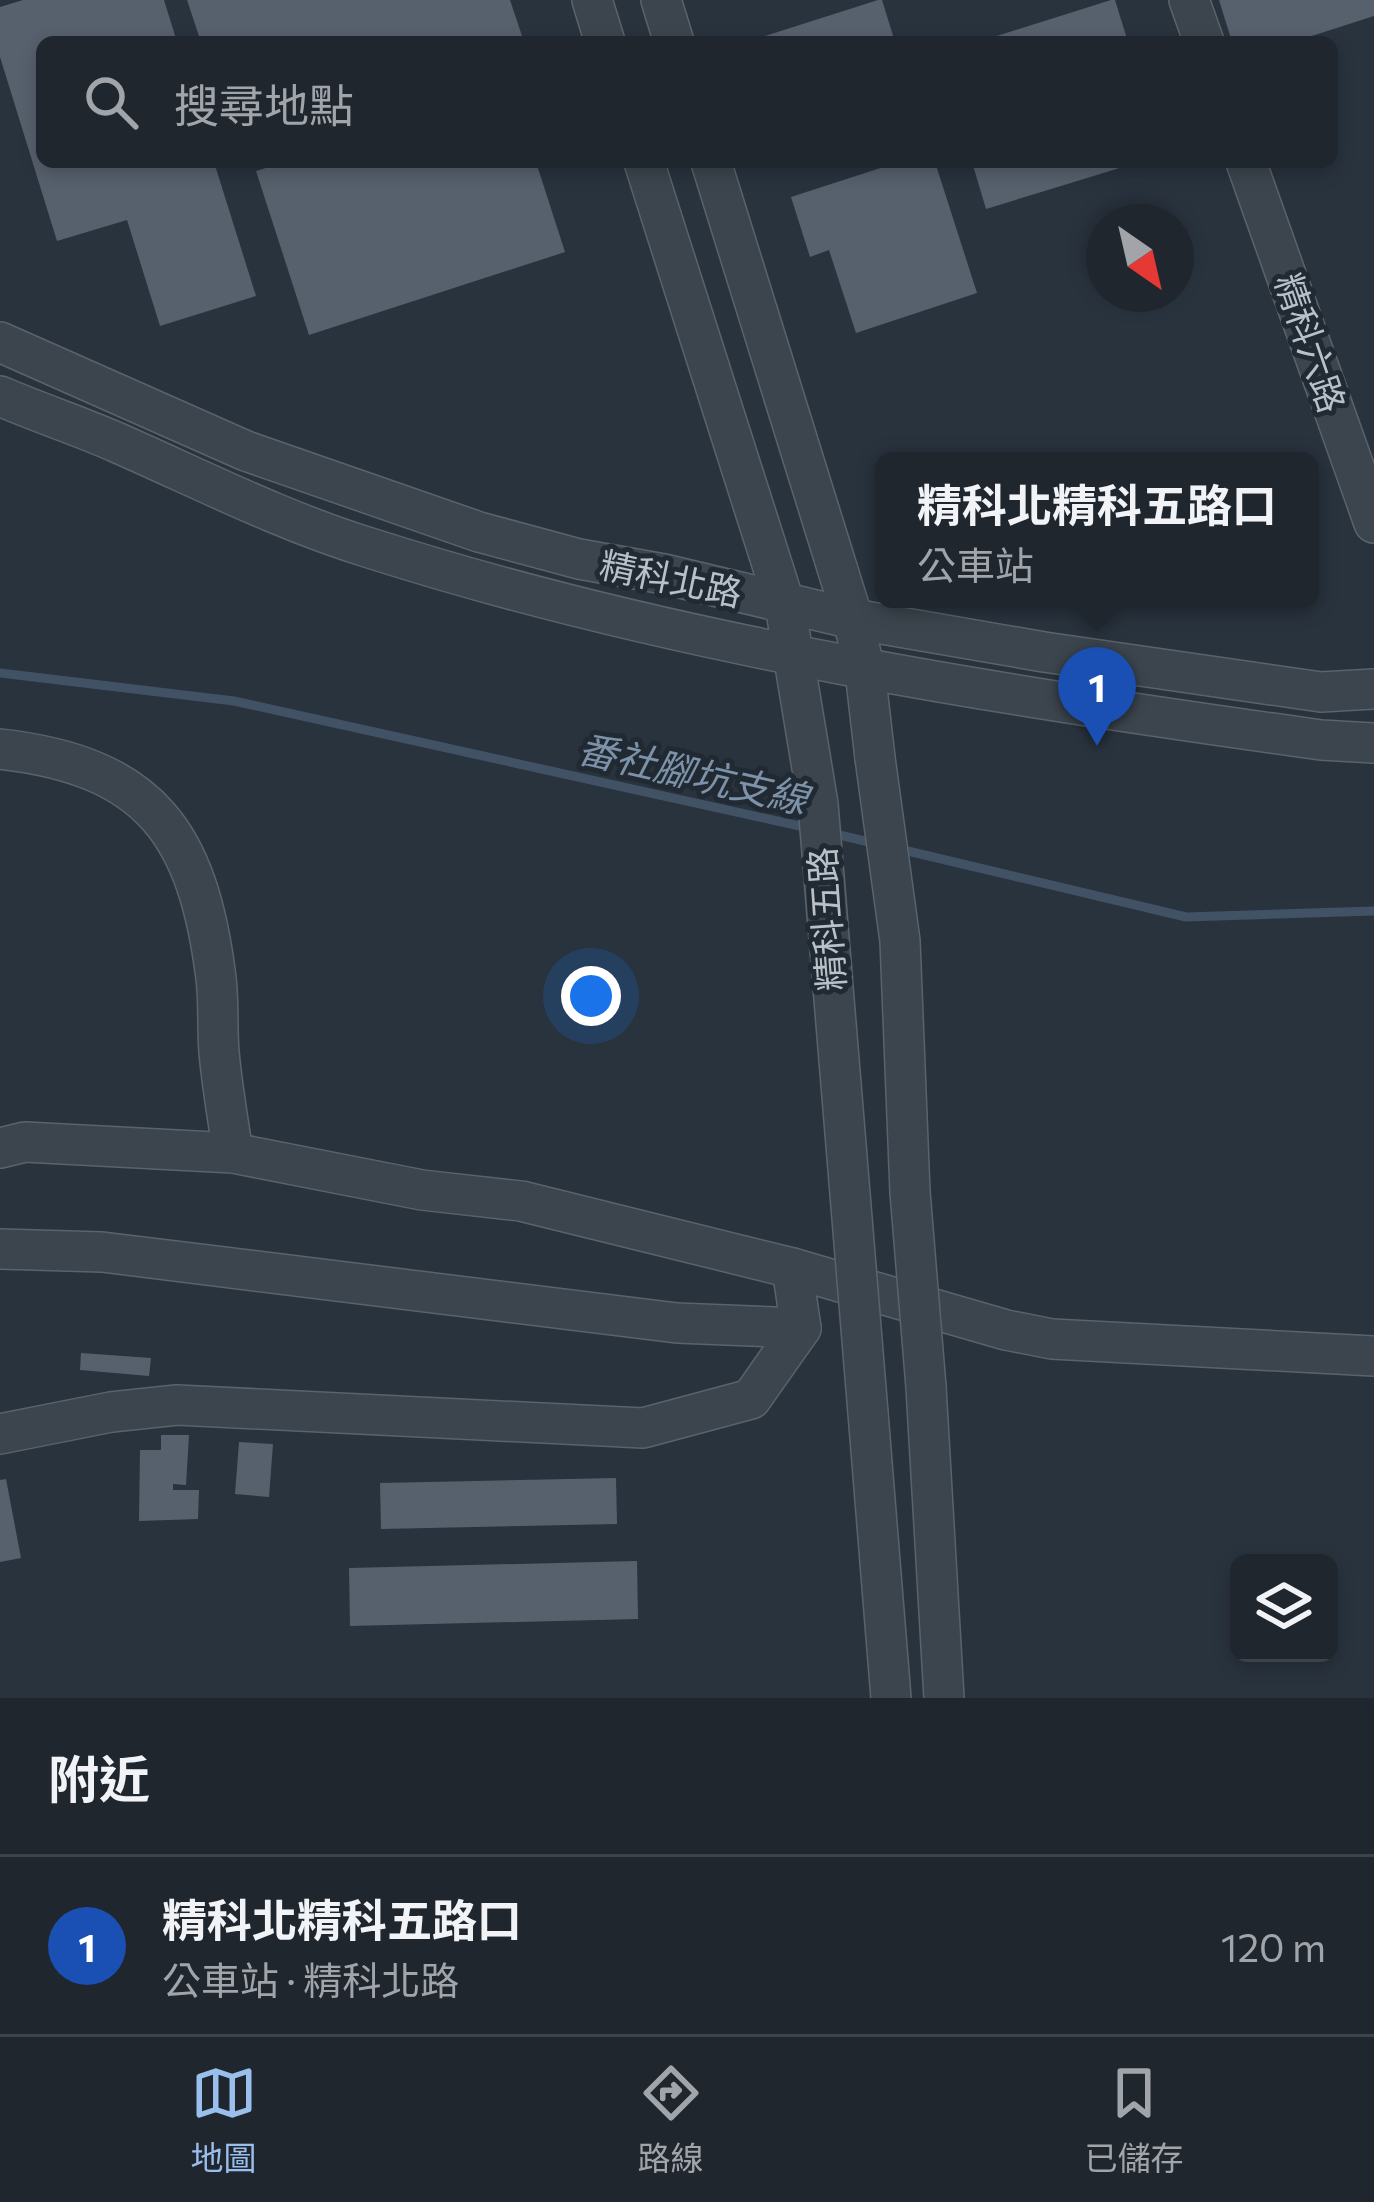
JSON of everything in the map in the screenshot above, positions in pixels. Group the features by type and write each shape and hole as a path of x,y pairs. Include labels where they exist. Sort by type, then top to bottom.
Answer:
{"street":[{"path":"592,0 603,36"},
{"path":"661,0 672,36"},
{"path":"1189,0 1202,36"},
{"name":"精科五路","path":"646,168 785,605 818,804 891,1698"},
{"name":"精科五路","path":"713,168 865,671 900,941 910,1192 944,1698"},
{"name":"精科六路","path":"1248,168 1374,524"},
{"name":"精科北路","path":"0,342 246,452 479,532 579,559 853,619 1044,652 1321,692 1374,689"},
{"name":"精科北路","path":"0,396 242,501 367,548 541,598 865,671 1298,737 1374,742"},
{"path":"0,749 112,779 158,813 176,834 203,900 217,981 219,1053 232,1153"},
{"path":"0,1148 25,1142 232,1153 422,1190 521,1201 1052,1339 1374,1356"},
{"path":"0,1249 102,1252 677,1323 801,1328"},
{"path":"0,1434 111,1412 177,1405 644,1428 751,1399 801,1328 792,1268"}],"building":[{"path":"23,0 164,0 175,36 36,36 36,168 216,168 256,296 160,326 127,220 57,241 0,57 0,7"},
{"path":"187,0 510,0 522,36 199,36"},
{"path":"882,0 893,36 765,36"},
{"path":"1115,0 1126,36 997,36"},
{"path":"1219,0 1374,0 1374,16 1312,36 1230,36"},
{"path":"538,168 565,252 309,335 256,171"},
{"path":"880,168 937,168 977,293 856,333 829,250 810,257 791,197"},
{"path":"974,168 1120,168 986,209"},
{"path":"81,1353 151,1358 149,1376 80,1370"},
{"path":"161,1435 189,1435 186,1485 173,1484 173,1490 199,1490 198,1519 139,1521 140,1450 161,1450"},
{"path":"239,1442 273,1444 269,1497 235,1494"},
{"path":"616,1478 617,1524 381,1529 380,1483"},
{"path":"6,1479 21,1558 0,1562 0,1480"},
{"path":"637,1561 638,1619 350,1626 349,1568"}],"waterway":[{"name":"番社腳坑支線","path":"0,673 234,701 809,828"},
{"name":"番社腳坑支線","path":"831,833 873,843"},
{"name":"番社腳坑支線","path":"895,848 1186,917 1374,911"}],"place":[{"name":"精科北精科五路口","path":"1097,746"}]}
